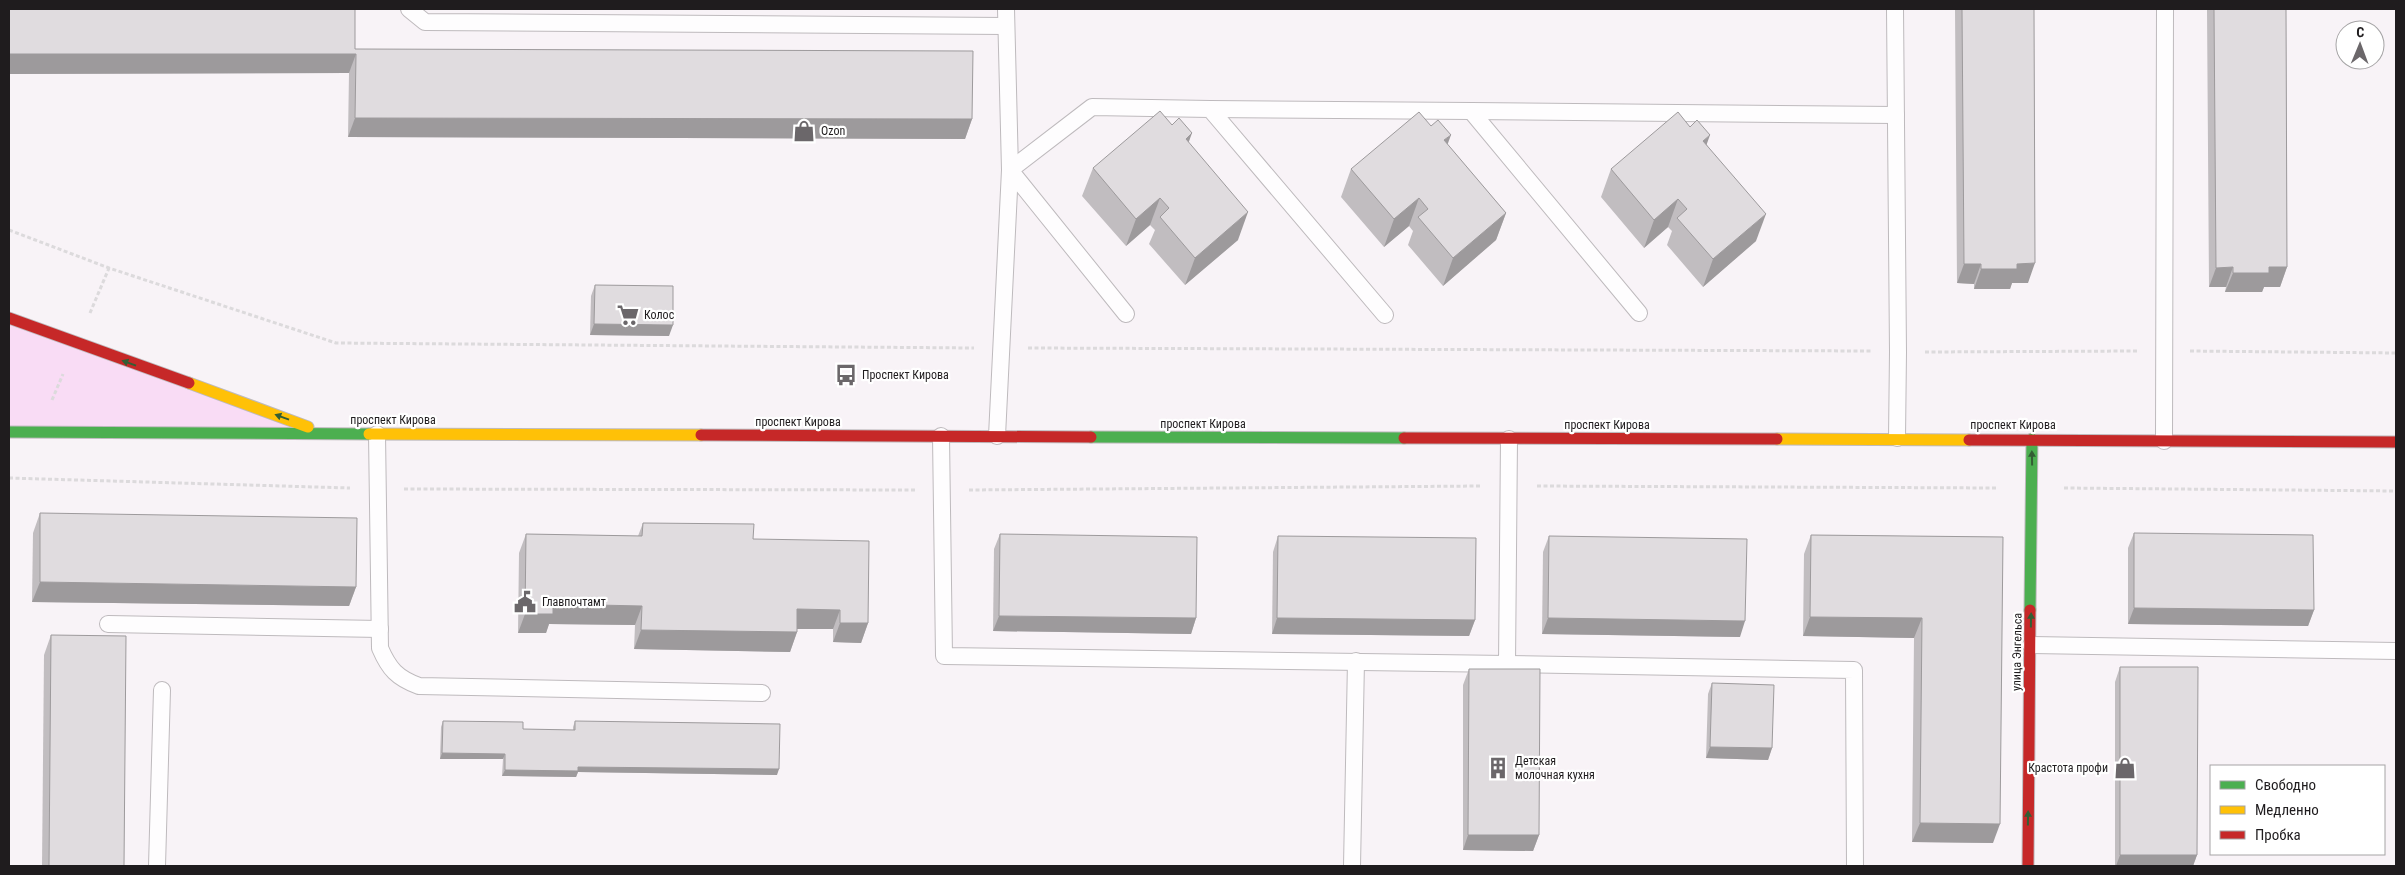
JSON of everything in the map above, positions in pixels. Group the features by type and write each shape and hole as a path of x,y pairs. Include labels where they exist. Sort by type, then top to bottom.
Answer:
{"street":[{"path":"9,318 76,344 328,434"},
{"name":"проспект Кирова","path":"9,432 1509,439 1896,438 2396,442"},
{"name":"улица Энгельса","path":"2028,866 2032,439"}],"lane":[{"path":"409,9 425,22 1006,26"},
{"path":"997,436 1010,170 1006,9"},
{"path":"1895,9 1898,352 1896,438"},
{"path":"2164,9 2164,441"},
{"path":"1010,170 1092,107 1896,115"},
{"path":"1210,109 1385,315"},
{"path":"1471,111 1639,313"},
{"path":"1010,170 1126,314"},
{"path":"377,434 380,648 387,665 403,681 419,686 762,693"},
{"path":"941,436 944,656 1854,670 1855,866"},
{"path":"1507,664 1509,439"},
{"path":"108,624 380,629"},
{"path":"2031,645 2396,651"},
{"path":"1352,866 1356,661"},
{"path":"157,866 162,690"}],"path":[{"path":"9,230 109,268 336,343 1898,352 2396,352"},
{"path":"87,319 109,268"},
{"path":"51,402 65,370"},
{"path":"9,478 378,488 942,490 1508,486 2396,491"}],"shaded area":[{"path":"9,318 328,434 9,430"}],"building":[{"path":"9,9 355,9 355,49 973,51 972,119 355,118 356,54 9,54"},
{"path":"1962,9 2034,9 2035,263 2017,264 2017,269 1981,269 1981,264 1964,264"},
{"path":"2214,9 2286,9 2287,267 2269,267 2269,273 2233,273 2233,267 2216,268"},
{"path":"1160,111 1172,125 1179,118 1192,133 1186,139 1248,212 1195,258 1160,217 1169,208 1160,198 1136,219 1093,168"},
{"path":"1419,112 1431,126 1438,120 1451,135 1444,140 1506,213 1453,258 1418,217 1428,209 1419,198 1394,219 1351,169"},
{"path":"1678,112 1690,127 1697,120 1710,135 1703,141 1766,214 1713,259 1677,218 1687,209 1678,199 1654,220 1611,169"},
{"name":"Колос","path":"595,285 673,286 673,325 594,324"},
{"path":"40,513 357,518 356,587 40,582"},
{"path":"643,523 754,524 753,539 869,541 868,623 840,623 840,610 797,609 797,632 641,630 642,606 553,604 553,614 525,614 526,534 642,536"},
{"path":"2134,533 2313,535 2314,610 2134,608"},
{"path":"1000,534 1197,537 1196,618 999,616"},
{"path":"1811,535 2003,537 2000,824 1920,823 1922,618 1810,617"},
{"path":"1278,536 1476,538 1475,620 1277,618"},
{"path":"1549,536 1747,539 1745,621 1548,618"},
{"path":"51,635 126,636 124,866 49,866"},
{"path":"2120,667 2198,667 2197,855 2120,855"},
{"name":"Детская молочная кухня","path":"1469,669 1540,669 1539,835 1468,835"},
{"path":"1712,683 1774,685 1772,748 1710,747"},
{"path":"443,721 523,722 523,729 575,730 575,721 780,724 779,769 578,767 578,771 505,770 505,754 442,753"}],"traffic: fast":[{"path":"9,432 369,434"},
{"path":"1091,437 1404,438"},
{"path":"2030,610 2032,439"}],"traffic: slow":[{"path":"189,383 308,427"},
{"path":"369,434 701,435"},
{"path":"1777,439 1969,440"}],"traffic: jam":[{"path":"9,318 189,383"},
{"path":"701,435 1091,437"},
{"path":"1404,438 1777,439"},
{"path":"1969,440 2396,442"},
{"path":"2028,866 2030,610"}],"place":[{"name":"Ozon","path":"804,131"},
{"name":"Колос","path":"628,315"},
{"name":"Проспект Кирова","path":"846,375"},
{"name":"Главпочтамт","path":"525,602"},
{"name":"Детская молочная кухня","path":"1498,768"},
{"name":"Крастота профи","path":"2125,768"}]}
